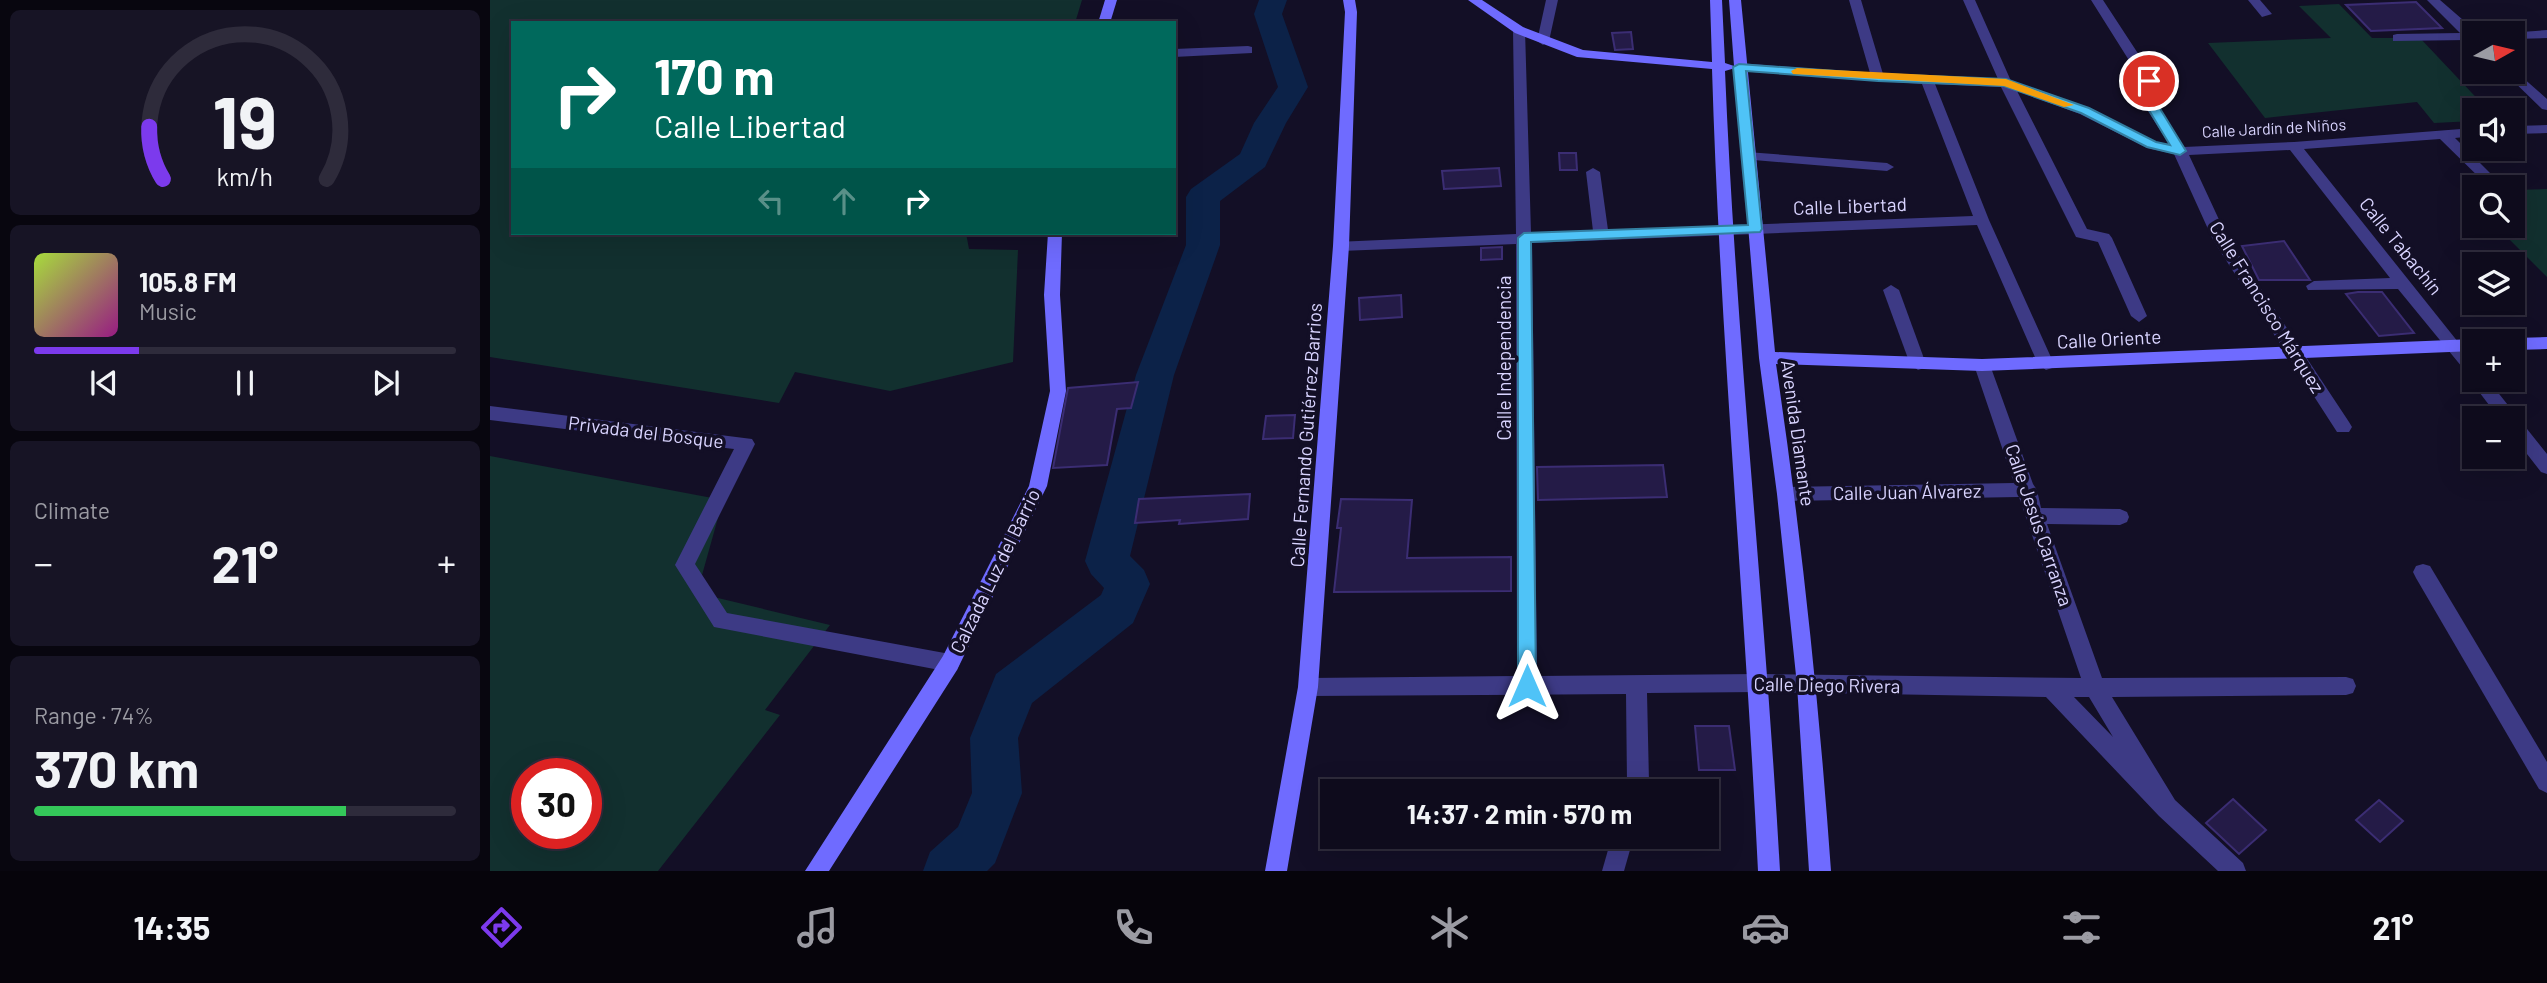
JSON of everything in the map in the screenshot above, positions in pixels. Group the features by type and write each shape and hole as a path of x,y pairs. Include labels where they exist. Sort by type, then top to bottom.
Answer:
{"main road":[{"path":"1105,21 1111,0"},
{"name":"Calle Fernando Gutiérrez Barrios","path":"1276,871 1308,687 1341,246 1351,12 1349,0"},
{"name":"Calle Jardín de Niños","path":"1474,0 1519,30 1581,54 1739,67"},
{"path":"1716,0 1724,229 1759,683 1769,871"},
{"name":"Avenida Diamante","path":"1735,0 1766,358 1786,494 1807,685 1820,871"},
{"name":"Calzada Luz del Barrio","path":"816,871 950,663 1038,486 1058,391 1052,295 1055,235"},
{"path":"2525,344 2547,343"},
{"name":"Calle Oriente","path":"1766,358 1918,364 2046,364 2462,346"}],"street":[{"path":"1543,41 1552,0"},
{"path":"1856,0 1878,78"},
{"path":"1969,0 2006,83 2081,233 2104,238 2139,316"},
{"name":"Calle Francisco Márquez","path":"2097,0 2149,81 2153,107 2180,151 2221,240 2343,427"},
{"path":"2254,0 2266,14"},
{"path":"2433,0 2462,27"},
{"name":"Calle Independencia","path":"1519,30 1524,238 1527,686"},
{"path":"2525,35 2547,34"},
{"path":"2397,38 2462,37"},
{"path":"1176,53 1248,50"},
{"name":"Calle Jardín de Niños","path":"1739,67 1878,78 2006,83 2085,111 2152,145 2180,151 2294,146 2462,132"},
{"path":"1927,80 1982,220 2046,364"},
{"path":"2523,84 2547,106"},
{"path":"2525,130 2547,129"},
{"path":"2442,133 2485,175"},
{"name":"Calle Tabachín","path":"2294,146 2462,357"},
{"path":"1747,156 1887,167"},
{"path":"1593,172 1601,235"},
{"name":"Calle Libertad","path":"1341,246 1982,220"},
{"path":"2314,286 2403,283"},
{"path":"1891,289 1918,364"},
{"name":"Calle Jesús Carranza","path":"1982,365 2094,686 2167,808"},
{"path":"2489,392 2500,406"},
{"name":"Privada del Bosque","path":"490,413 746,444 685,565 721,621 950,663"},
{"path":"2525,439 2547,467"},
{"name":"Calle Juan Álvarez","path":"1786,494 2028,491"},
{"path":"2035,516 2120,517"},
{"path":"2423,572 2547,782"},
{"name":"Calle Diego Rivera","path":"1308,687 1759,683 2051,688 2346,686"},
{"path":"1636,685 1638,779"},
{"path":"2051,688 2167,808 2235,871"},
{"path":"1613,871 1618,849"}],"green space":[{"path":"490,0 1082,0 1076,21 511,21 511,235 966,235 969,249 1018,250 1013,362 890,391 795,372 779,403 490,357"},
{"path":"2339,4 2372,38 2420,38 2477,98 2462,98 2462,122 2434,123 2417,102 2265,118 2208,43 2331,38 2299,6"},
{"path":"2547,189 2547,277 2525,252 2508,238 2525,238 2525,190"},
{"path":"490,456 723,500 697,593 830,625 765,710 780,715 658,871 490,871"}],"building":[{"path":"2416,2 2442,28 2371,31 2346,5"},
{"path":"1631,32 1633,49 1615,50 1612,33"},
{"path":"1559,153 1576,153 1577,170 1560,170"},
{"path":"1499,168 1501,186 1444,189 1442,171"},
{"path":"2284,241 2310,280 2259,280 2242,246"},
{"path":"1502,247 1502,259 1481,260 1481,248"},
{"path":"2382,292 2414,333 2379,336 2346,294"},
{"path":"1401,295 1402,317 1360,320 1359,298"},
{"path":"1138,382 1131,408 1117,409 1107,465 1053,468 1068,388"},
{"path":"1295,415 1293,438 1263,439 1266,416"},
{"path":"1663,465 1667,497 1538,500 1537,467"},
{"path":"1250,494 1248,519 1179,524 1180,520 1135,523 1139,499"},
{"path":"1341,499 1412,500 1407,558 1511,557 1511,591 1334,592 1341,528 1337,528"},
{"path":"1695,726 1729,726 1735,770 1699,770"},
{"path":"2233,799 2266,830 2239,854 2206,823"},
{"path":"2379,800 2403,821 2380,842 2356,820"}],"waterway":[{"path":"949,871 977,845 997,793 994,738 1013,689 1117,609 1128,584 1107,561 1155,375 1203,245 1203,197 1254,160 1270,123 1293,87 1268,14 1273,0"}],"slow traffic":[{"path":"1797,71 1878,78 2006,83 2068,105"}],"route":[{"path":"1527,686 1524,238 1755,229 1739,67 1878,78 2006,83 2085,111 2152,145 2180,151 2153,107 2149,81"}]}
